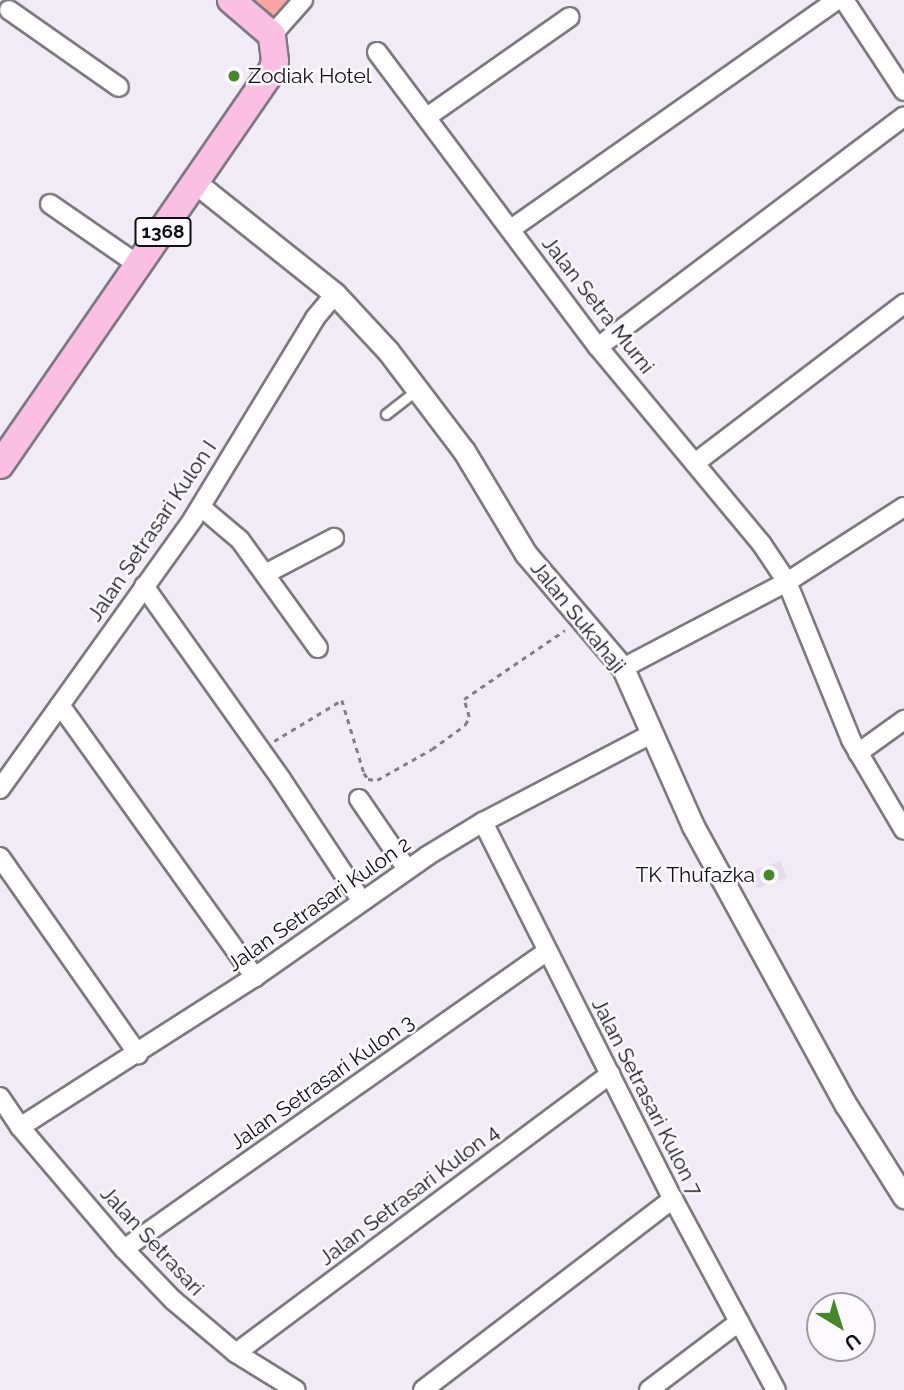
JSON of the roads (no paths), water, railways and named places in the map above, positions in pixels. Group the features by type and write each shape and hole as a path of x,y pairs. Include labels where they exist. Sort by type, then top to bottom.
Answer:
{"main road":[{"path":"245,4 272,35"},
{"name":"1368","path":"0,465 140,266 272,71 275,61 272,35"}],"street":[{"path":"272,35 303,0"},
{"path":"510,229 837,0"},
{"path":"844,0 904,91"},
{"path":"8,11 119,87"},
{"path":"427,117 570,16"},
{"name":"Jalan Setra Murni","path":"377,52 598,347 761,543 787,582 858,753 904,830"},
{"path":"598,347 904,116"},
{"name":"Jalan Sukahaji","path":"196,183 335,294 419,389 464,451 526,554 579,620 623,668 700,839 846,1105 904,1197"},
{"path":"50,204 140,266"},
{"name":"Jalan Setrasari Kulon I","path":"0,789 201,507 315,318 335,294"},
{"path":"695,463 904,304"},
{"path":"201,507 240,540 318,648"},
{"path":"623,668 787,582 904,507"},
{"path":"265,574 334,538"},
{"path":"145,586 260,749 361,900"},
{"path":"60,705 255,977"},
{"path":"858,753 904,720"},
{"name":"Jalan Setrasari Kulon 2","path":"20,1127 255,977 407,869 483,822 653,733"},
{"path":"359,799 407,869"},
{"name":"Jalan Setrasari Kulon 7","path":"483,822 546,952 673,1199 776,1390"},
{"path":"0,858 138,1054"},
{"name":"Jalan Setrasari Kulon 3","path":"124,1249 546,952"},
{"name":"Jalan Setrasari Kulon 4","path":"236,1353 610,1074"},
{"name":"Jalan Setrasari","path":"0,1097 20,1127 124,1249 173,1300 236,1353 296,1390"},
{"path":"423,1390 673,1199"},
{"path":"649,1390 739,1322"}],"lane":[{"path":"387,414 419,389"}],"place":[{"name":"Zodiak Hotel","path":"234,76"},
{"name":"TK Thufazka","path":"769,875"}]}
